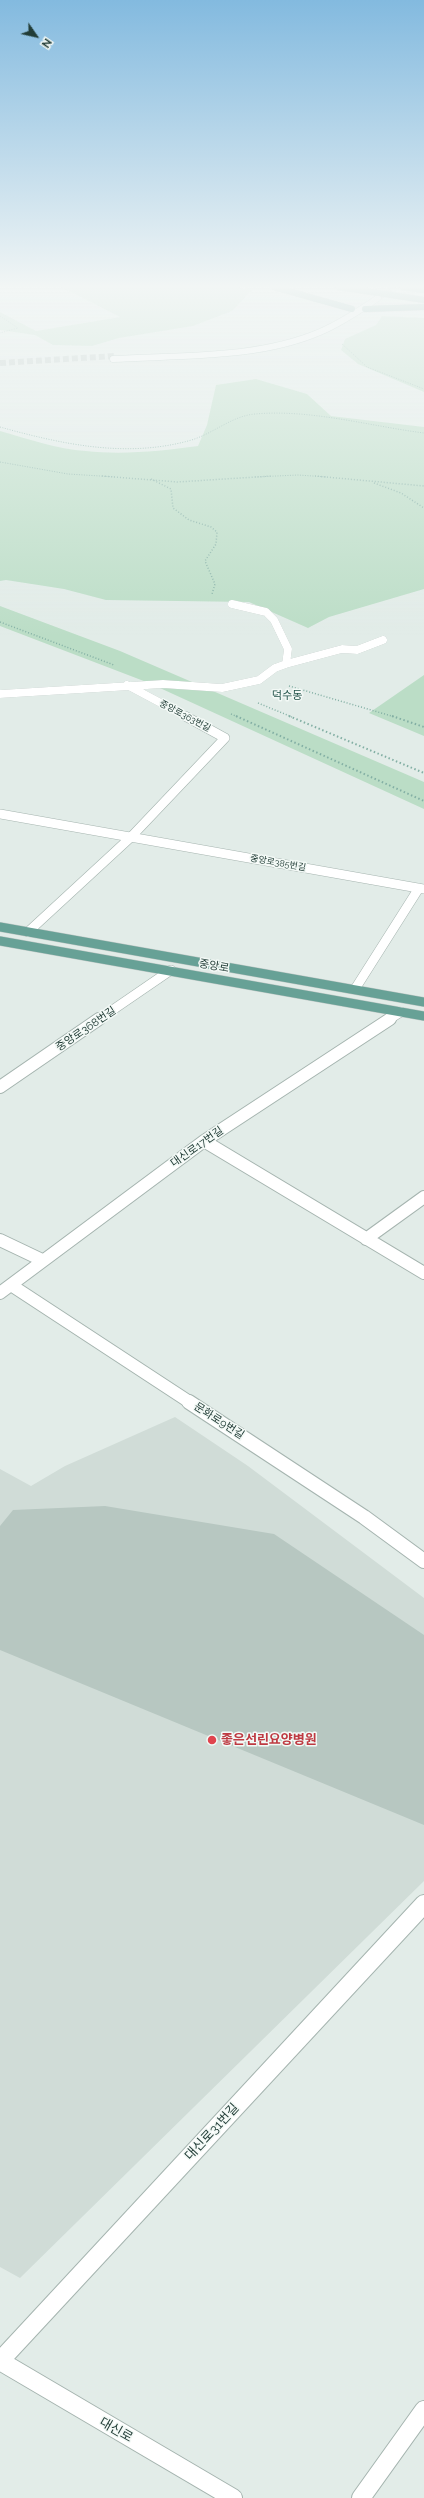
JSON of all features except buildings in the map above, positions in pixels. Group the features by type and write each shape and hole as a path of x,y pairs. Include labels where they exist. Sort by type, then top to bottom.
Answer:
{"main road":[{"name":"중앙로","path":"0,927 424,1002"},
{"name":"중앙로","path":"0,941 171,970 424,1016"}],"street":[{"path":"232,604 266,612 274,620 288,649 286,664"},
{"name":"중앙로363번길","path":"127,685 163,684 222,688 259,680 275,668 286,664 342,649 357,650 383,640"},
{"path":"0,694 127,685"},
{"name":"중앙로363번길","path":"28,932 131,837 225,738 127,685"},
{"name":"중앙로385번길","path":"0,814 421,888"},
{"path":"355,989 421,888"},
{"name":"중앙로368번길","path":"0,1087 171,970"},
{"name":"대신로17번길","path":"0,1293 42,1260 204,1141 401,1012"},
{"path":"204,1141 424,1274"},
{"path":"366,1239 424,1197"},
{"path":"0,1240 42,1260"},
{"name":"문화로9번길","path":"11,1285 364,1517 424,1561"},
{"name":"대신로31번길","path":"0,2361 424,1904"},
{"name":"대신로","path":"0,2361 233,2498"},
{"path":"361,2498 424,2410"}],"path":[{"path":"0,427 66,445 139,449 172,445 197,439 238,417 256,414 294,415 424,433"},
{"path":"0,462 68,474 189,482 298,475 339,477 371,482 424,486"},
{"path":"151,479 171,489 173,492 173,508 180,514 217,532 216,544 205,561 208,574 215,584 211,596 232,604"},
{"path":"371,482 401,494 424,508"},
{"path":"259,680 306,690 424,727"},
{"path":"222,688 424,773"}],"shaded area":[{"name":"좋은선린요양병원","path":"175,1417 248,1466 424,1598 424,1881 20,2278 0,2267 0,1469 31,1486 65,1466"}],"green space":[{"path":"212,404 317,404 331,416 424,427 424,589 329,617 308,628 249,602 106,600 64,589 6,580 0,581 0,431 53,446 75,450 114,453 142,452 198,446 207,425"},
{"path":"0,606 120,651 424,782 424,809 149,683 0,626"},
{"path":"424,675 424,736 369,713"}],"place":[{"name":"좋은선린요양병원","path":"212,1740"}],"district":[{"name":"덕수동","path":"287,696"}]}
